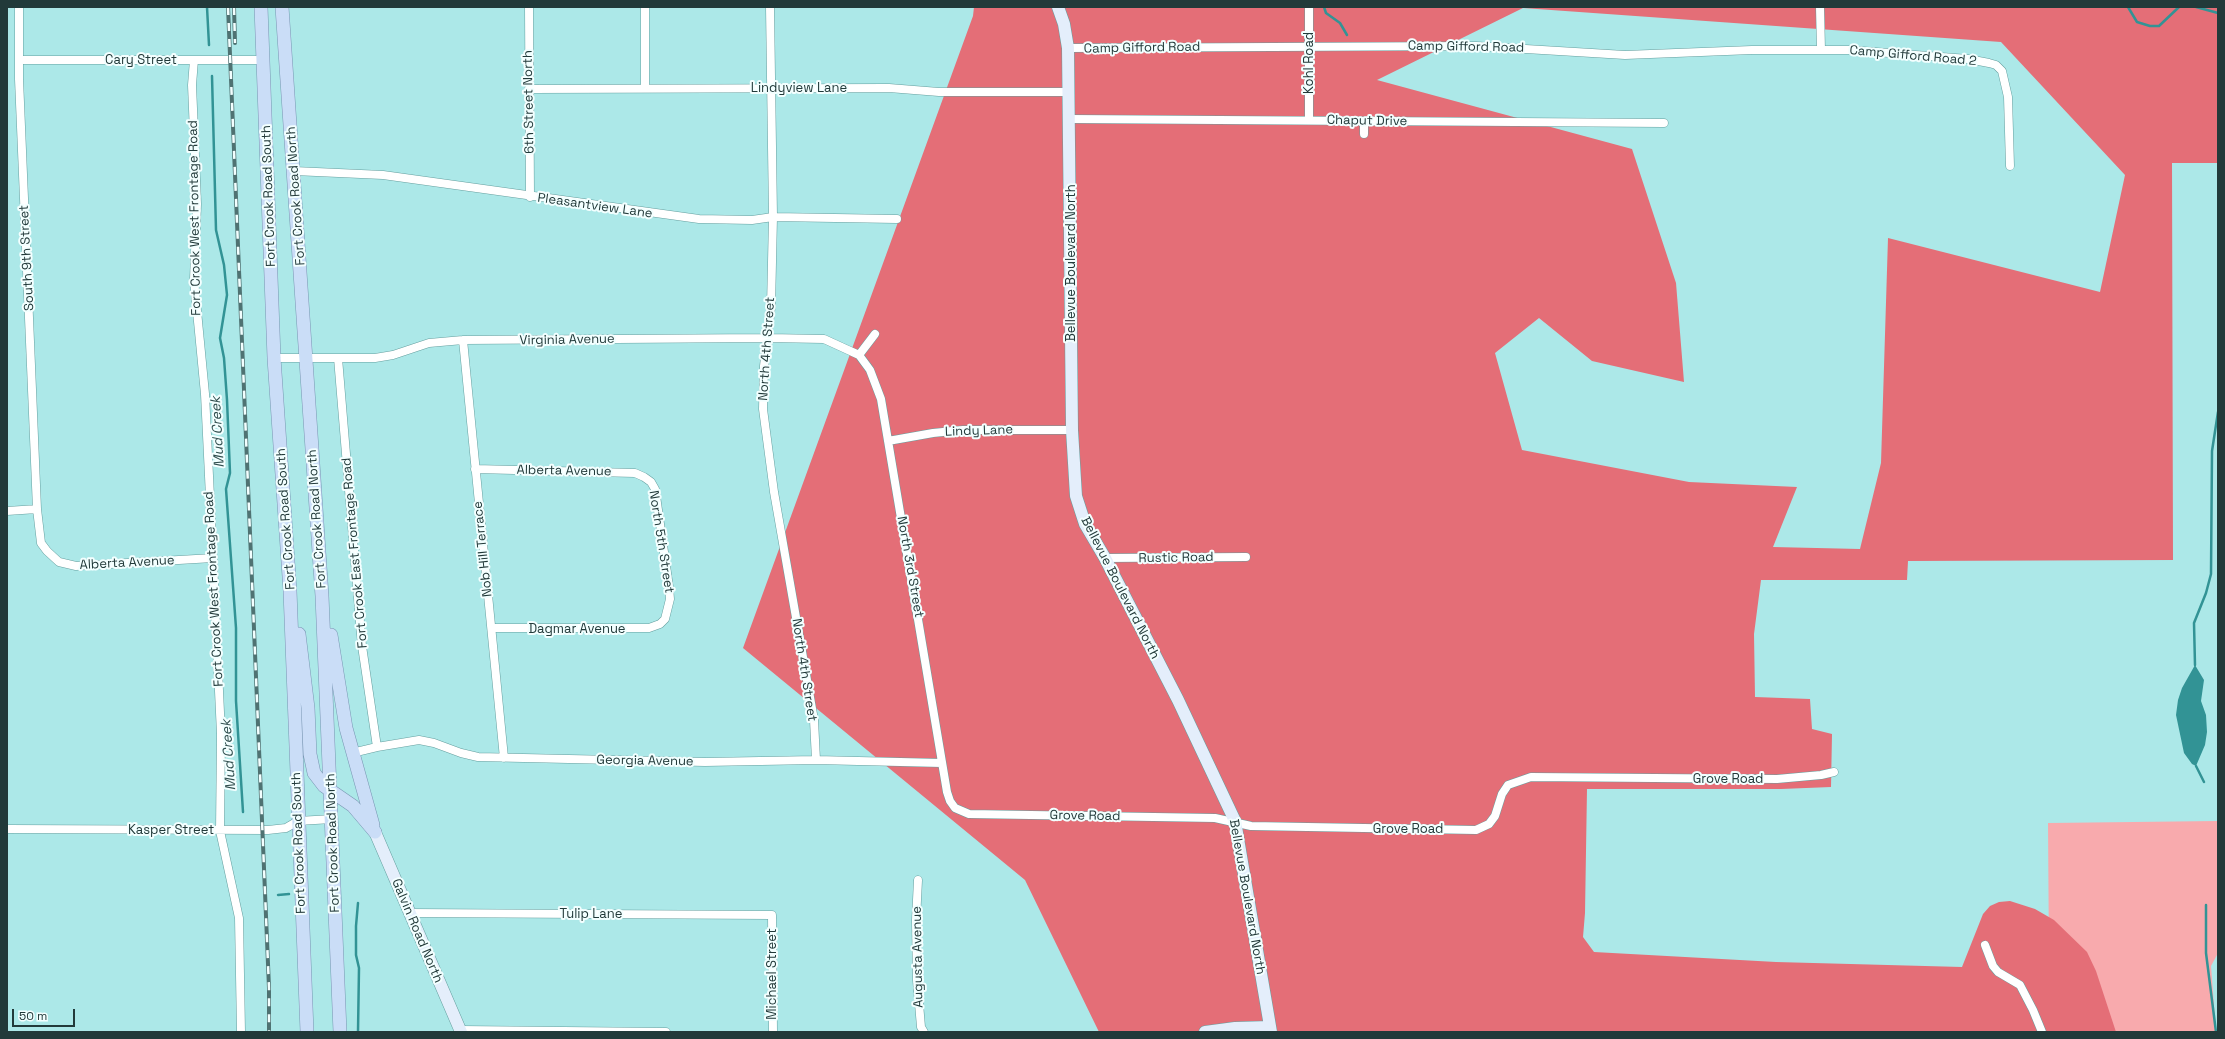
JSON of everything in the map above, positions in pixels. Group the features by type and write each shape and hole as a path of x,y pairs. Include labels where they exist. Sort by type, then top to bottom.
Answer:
{"main road":[{"name":"Fort Crook Road South","path":"261,7 274,358 290,591 307,1032"},
{"name":"Fort Crook Road North","path":"282,7 321,575 340,1032"},
{"name":"Bellevue Boulevard North","path":"1058,7 1064,24 1068,48 1070,118 1072,430 1076,496 1085,524 1105,558 1178,700 1235,821 1270,1030"},
{"path":"321,575 340,695 352,753 375,832"},
{"path":"290,591 300,643 308,708 312,764 318,780 353,806 375,832"},
{"name":"Galvin Road North","path":"375,832 460,1032"},
{"path":"1205,1032 1235,1028 1270,1030"}],"street":[{"name":"South 9th Street","path":"19,7 19,60 37,509"},
{"name":"6th Street North","path":"529,7 530,197"},
{"path":"644,7 645,88"},
{"name":"North 4th Street","path":"770,7 773,217 771,307 763,409 774,492 814,720 816,760"},
{"name":"Kohl Road","path":"1309,120 1310,7"},
{"path":"1820,7 1821,50"},
{"name":"Camp Gifford Road","path":"1068,48 1502,46 1625,54 1752,50 1821,50"},
{"name":"Camp Gifford Road 2","path":"1821,50 1921,54 1968,59 1996,66 2002,71 2008,97 2010,166"},
{"name":"Cary Street","path":"19,60 264,60"},
{"name":"Fort Crook West Frontage Road","path":"194,60 192,85 197,204 194,280 205,394 213,558 221,734 220,831 238,914 241,1032"},
{"name":"Lindyview Lane","path":"529,89 889,88 939,92 1069,92"},
{"name":"Chaput Drive","path":"1070,118 1309,120 1364,122 1664,123"},
{"path":"1364,122 1364,134"},
{"name":"Pleasantview Lane","path":"294,171 382,175 530,197 699,219 752,220 773,217 881,221 897,219"},
{"path":"859,355 875,334"},
{"name":"Virginia Avenue","path":"274,358 385,357 429,343 463,340 768,338 824,339 859,355"},
{"name":"Nob Hill Terrace","path":"463,340 504,758"},
{"name":"North 3rd Street","path":"859,355 876,383 881,399 942,764 948,796 956,808"},
{"name":"Fort Crook East Frontage Road","path":"338,358 362,646 377,747"},
{"name":"Lindy Lane","path":"888,441 933,433 963,430 1072,430"},
{"name":"Alberta Avenue","path":"475,469 635,473 651,482"},
{"name":"North 5th Street","path":"651,482 656,497 670,599 668,610 660,624"},
{"path":"7,510 37,509"},
{"name":"Alberta Avenue","path":"37,509 41,543 53,557 67,564 82,566 213,558"},
{"name":"Rustic Road","path":"1105,558 1246,557"},
{"name":"Dagmar Avenue","path":"492,628 632,629 649,628 660,624"},
{"name":"Georgia Avenue","path":"352,753 377,747 422,741 434,743 468,755 504,758 705,762 816,760 942,764"},
{"name":"Grove Road","path":"956,808 968,814 1215,818 1235,821 1251,826 1476,830 1489,824 1495,816 1502,794 1508,785 1531,777 1776,779 1821,775 1834,772"},
{"name":"Kasper Street","path":"7,829 220,831 280,830 298,821 332,820"},
{"name":"Augusta Avenue","path":"918,880 916,920 918,980 921,1027 924,1032"},
{"name":"Tulip Lane","path":"410,913 772,915"},
{"name":"Michael Street","path":"772,915 773,1032"},
{"path":"1985,945 1993,966 1998,972 2020,985 2042,1032"},
{"path":"460,1032 666,1032"}],"shaded area":[{"path":"974,7 2218,7 2218,163 2172,163 2173,560 1908,561 1907,580 1761,580 1754,634 1755,697 1810,699 1812,729 1832,734 1831,787 1781,789 1587,789 1585,913 1583,937 1594,952 1776,962 1962,967 1983,914 1990,906 1999,902 2010,901 2035,909 2054,920 2087,952 2096,971 2116,1032 1099,1032 1025,880 743,648 973,16","holes":["1523,8 2001,42 2125,175 2100,292 1888,238 1881,463 1860,549 1773,547 1797,487 1689,482 1522,450 1495,353 1539,318 1592,361 1684,382 1676,283 1632,149 1377,80"]},
{"path":"2218,821 2218,953 2211,966 2216,1032 2101,1032 2049,963 2048,823"}],"water":[{"path":"2195,665 2204,680 2201,701 2206,715 2207,732 2205,745 2196,766 2192,764 2184,753 2176,715 2178,700 2182,688"}],"waterway":[{"name":"Mud Creek","path":"207,7 209,45"},
{"path":"1324,7 1326,13 1340,23 1347,35"},
{"path":"2128,7 2137,22 2150,26 2159,26 2179,7"},
{"path":"2196,7 2218,13"},
{"name":"Mud Creek","path":"212,76 216,230 224,265 227,295 220,338 224,358 227,400 230,473 226,489 236,628 236,701 243,812"},
{"path":"2195,665 2194,623 2206,593 2211,574 2212,451 2218,412"},
{"path":"2196,766 2204,782"},
{"name":"Mud Creek","path":"278,895 289,894"},
{"name":"Mud Creek","path":"358,903 356,926 356,955 359,968 358,1032"},
{"path":"2206,905 2206,953 2216,1032"}],"railway":[{"path":"228,7 269,988 269,1032"},
{"path":"234,7 235,43"}]}
